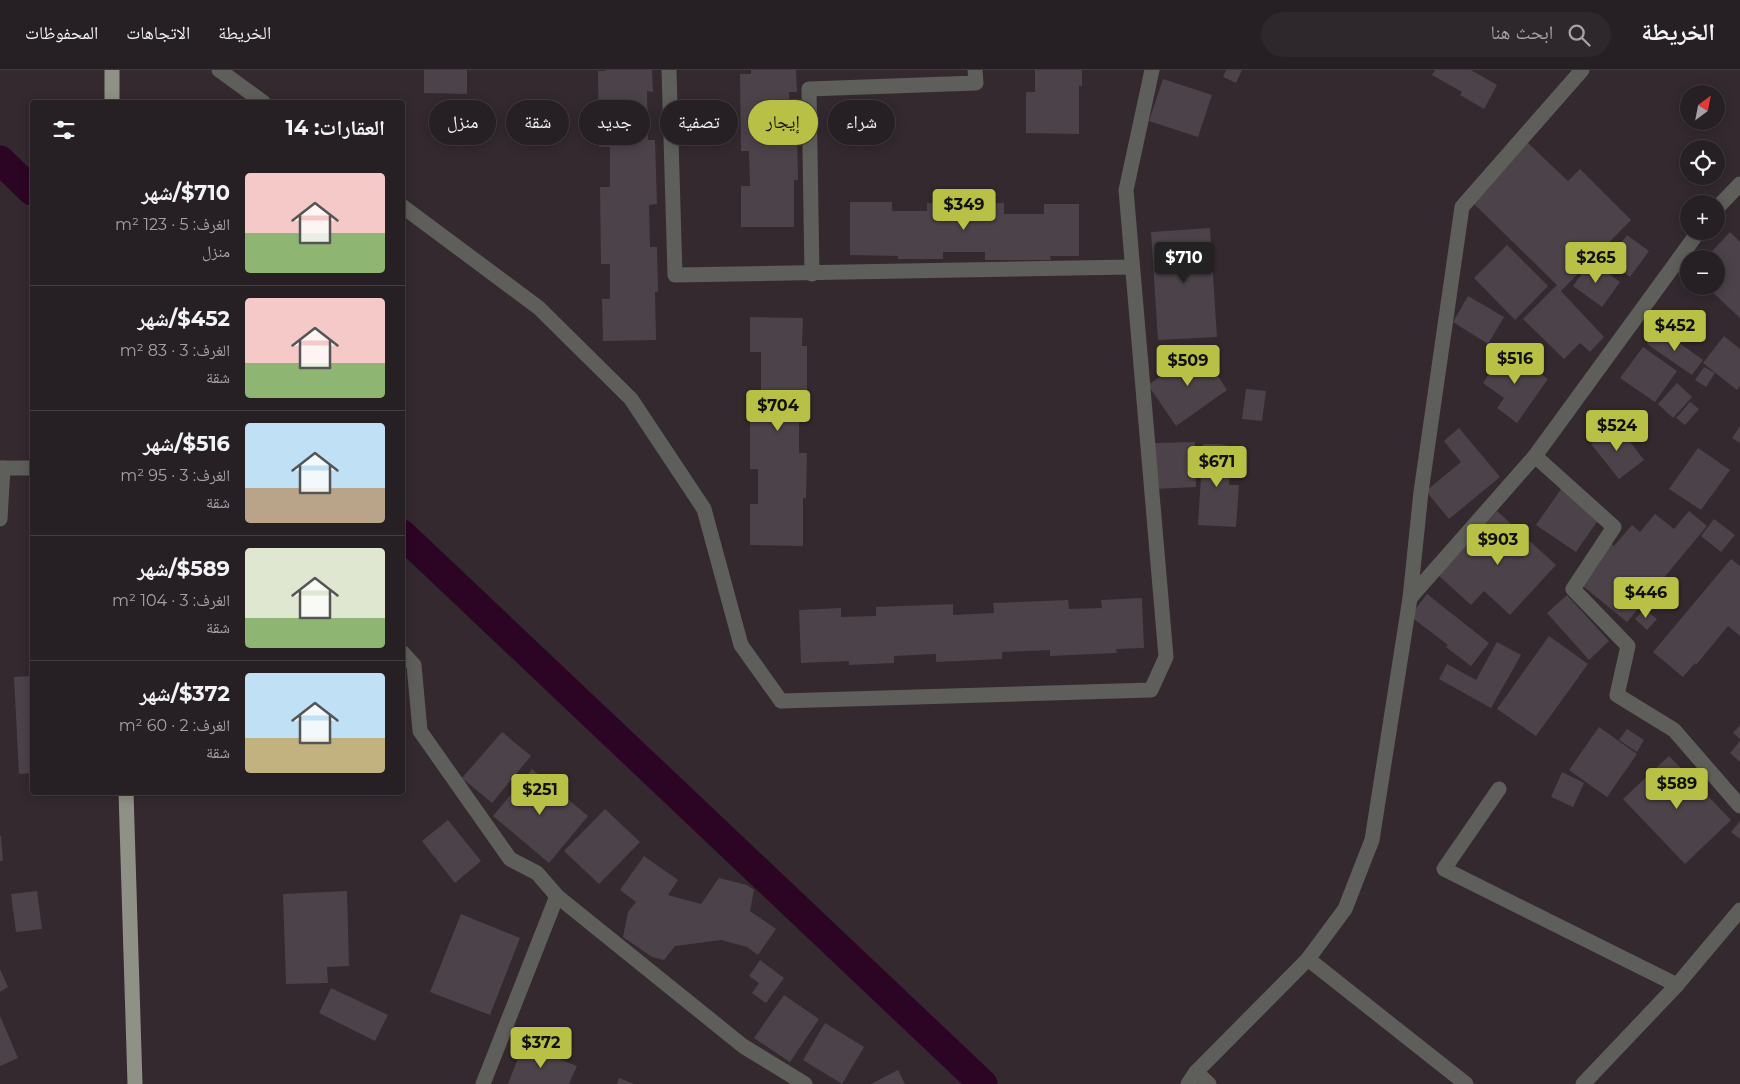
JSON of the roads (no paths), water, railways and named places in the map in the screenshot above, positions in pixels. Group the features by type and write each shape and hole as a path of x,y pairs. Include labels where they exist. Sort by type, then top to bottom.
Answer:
{"main road":[{"path":"112,70 112,100"},
{"path":"126,795 135,1084"}],"street":[{"path":"219,70 260,100"},
{"path":"669,70 675,275 1132,267"},
{"path":"812,274 809,89 976,83 975,70"},
{"path":"405,208 539,308 631,399 704,508 742,645 781,701 1151,690 1166,657 1126,190 1152,70"},
{"path":"1209,1084 1192,1078 1308,959 1345,909 1372,840 1410,598 1421,492 1462,207 1582,70"},
{"path":"1725,200 1740,184"},
{"path":"1410,598 1535,456 1692,240"},
{"path":"1535,456 1614,527 1573,588 1628,646 1617,695 1674,730 1740,806"},
{"path":"0,519 2,468 30,468"},
{"path":"405,655 414,665 420,731 510,860 537,873 558,896 743,1046 805,1084"},
{"path":"1499,789 1444,869 1677,985"},
{"path":"483,1084 558,896"},
{"path":"1583,1084 1677,985 1740,910"},
{"path":"1308,959 1466,1084"}],"waterway":[{"path":"0,160 30,189"},
{"path":"405,537 983,1084"}]}
